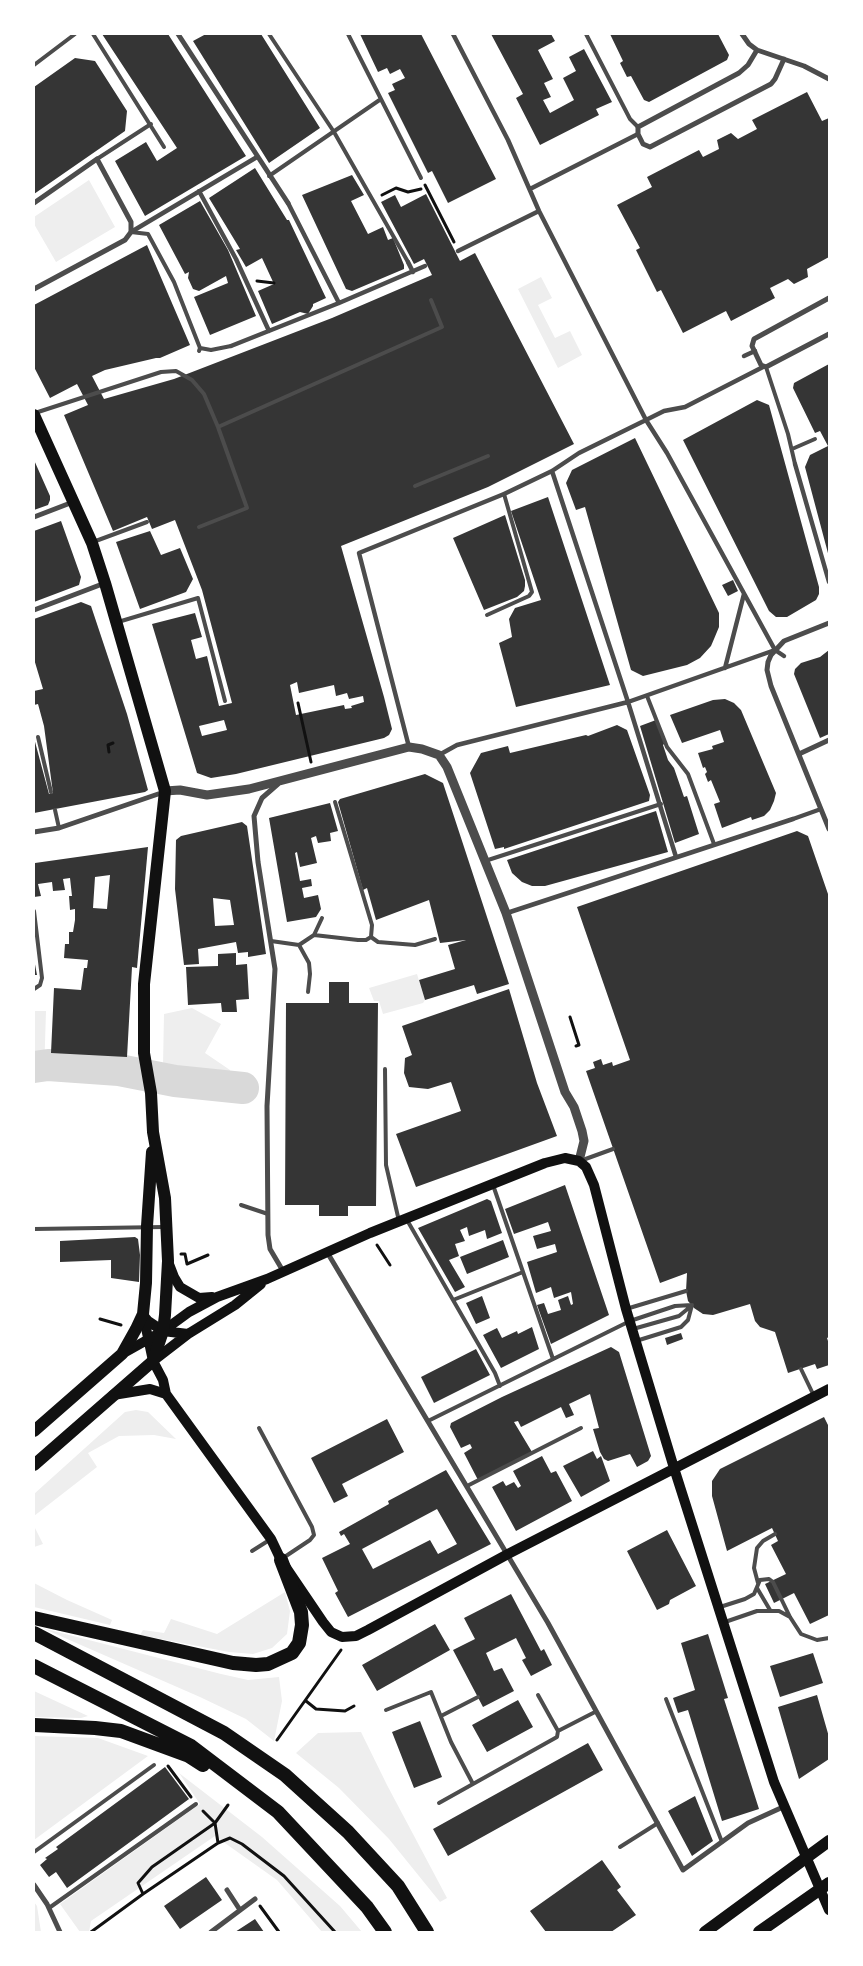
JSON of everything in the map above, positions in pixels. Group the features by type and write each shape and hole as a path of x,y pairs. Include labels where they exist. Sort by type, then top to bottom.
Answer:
{"highway":[{"path":"34,1618 233,1663 268,1664 292,1653 299,1643 302,1625 301,1612 281,1560"},
{"path":"34,1633 224,1734 286,1775 348,1832 438,1932"},
{"path":"34,1666 191,1746 278,1812 367,1907 385,1932"},
{"path":"34,1725 121,1731 149,1740 189,1756 278,1812"},
{"path":"398,1886 427,1932"}],"main road":[{"path":"34,414 92,543 118,622 165,792 144,984 144,1053 151,1093 153,1132 147,1226 148,1260 143,1314 153,1361 163,1380 166,1394 271,1540 281,1560 331,1632 342,1637 362,1633 508,1554 829,1389"},
{"path":"153,1132 162,1183 167,1226 168,1261 168,1289 163,1330 153,1361"},
{"path":"34,1431 122,1354 148,1340 189,1312 217,1297 267,1279 326,1251 492,1183 555,1160 572,1158 579,1161 586,1167 594,1185 626,1309 722,1623 784,1807 806,1858 825,1886 829,1910"},
{"path":"168,1261 180,1287 199,1298 217,1297"},
{"path":"34,1465 153,1361 188,1334 235,1305 267,1279"},
{"path":"122,1354 143,1314"},
{"path":"143,1314 148,1321 163,1330 188,1334"},
{"path":"112,1395 150,1389 166,1394"},
{"path":"705,1932 829,1841"},
{"path":"759,1932 825,1886"}],"street":[{"path":"180,34 256,156 288,203 339,303"},
{"path":"453,34 508,140 539,211 646,420 667,453 744,594 773,652"},
{"path":"742,34 749,44 757,50 804,66 829,79"},
{"path":"757,50 748,65 739,73 638,127 638,134 643,144 650,147 770,84 775,79 784,59"},
{"path":"530,189 638,134"},
{"path":"34,289 125,240 131,232 256,156"},
{"path":"34,203 97,159 131,222 131,232"},
{"path":"199,191 236,258 269,331"},
{"path":"458,250 539,211"},
{"path":"408,262 413,272"},
{"path":"231,346 425,266"},
{"path":"764,367 752,346 754,339 829,298"},
{"path":"409,747 358,554 504,494 552,470 579,453 664,411 685,407 829,334"},
{"path":"744,356 755,351"},
{"path":"796,464 829,582"},
{"path":"552,470 661,804 676,857"},
{"path":"34,517 74,502"},
{"path":"34,610 105,583"},
{"path":"725,668 744,594"},
{"path":"829,623 789,638 773,652 768,662 768,678 829,829"},
{"path":"439,755 457,745 628,702 773,652 784,656"},
{"path":"799,754 829,740"},
{"path":"34,832 59,828 165,792 180,790 207,795 249,789 409,747 439,755 447,767 506,913 565,1092 574,1107 584,1141 579,1161"},
{"path":"282,780 262,798 254,816 258,862 275,969 267,1106 270,1249 283,1272"},
{"path":"506,913 793,819"},
{"path":"326,1251 548,1622 683,1870 748,1824 784,1807"},
{"path":"34,1885 49,1908 60,1932"},
{"path":"227,1890 240,1910"},
{"path":"211,1932 255,1899"}],"lane":[{"path":"34,64 75,34"},
{"path":"93,34 164,147"},
{"path":"269,34 334,132 374,199 408,262"},
{"path":"348,34 421,178"},
{"path":"586,34 630,119 638,127"},
{"path":"269,176 381,99"},
{"path":"97,159 151,124"},
{"path":"131,232 148,234 174,282 200,349 211,350 231,346"},
{"path":"218,427 442,327 431,300"},
{"path":"764,367 796,464"},
{"path":"34,414 161,372 176,371 192,380 204,394 247,508 199,527"},
{"path":"792,449 815,439"},
{"path":"416,486 488,456"},
{"path":"487,615 529,596 532,592 504,494"},
{"path":"92,543 147,522"},
{"path":"118,622 198,598 225,701"},
{"path":"647,696 668,746 688,774 714,844"},
{"path":"38,737 51,792"},
{"path":"335,802 372,925 371,937"},
{"path":"485,861 661,804"},
{"path":"793,819 821,809"},
{"path":"55,810 59,828"},
{"path":"34,911 42,978 40,985 34,989"},
{"path":"271,941 299,945 314,935 322,918"},
{"path":"314,935 358,940 366,940 371,937"},
{"path":"371,937 378,942 415,945 435,939"},
{"path":"299,945 308,963 310,974 308,992"},
{"path":"386,1069 386,1165 402,1220 453,1300 495,1373 500,1386"},
{"path":"579,1161 613,1148"},
{"path":"492,1183 553,1359"},
{"path":"241,1205 268,1214"},
{"path":"34,1229 167,1226"},
{"path":"453,1300 523,1272"},
{"path":"626,1309 686,1292"},
{"path":"428,1421 553,1359 675,1306 692,1305"},
{"path":"631,1325 679,1316 692,1305"},
{"path":"636,1340 681,1327 688,1320 692,1305"},
{"path":"801,1369 814,1396"},
{"path":"259,1428 312,1527 314,1535 310,1540 281,1560"},
{"path":"467,1486 581,1428"},
{"path":"34,1456 60,1442"},
{"path":"770,1610 758,1585 754,1568 757,1548 763,1540 775,1534"},
{"path":"252,1551 271,1540"},
{"path":"718,1608 754,1594 758,1585 764,1579 773,1582 790,1617 801,1634 817,1640 829,1638"},
{"path":"722,1623 758,1611 779,1611 790,1617"},
{"path":"386,1710 431,1692 451,1742 473,1784"},
{"path":"538,1695 558,1731"},
{"path":"441,1716 478,1697"},
{"path":"666,1699 722,1842"},
{"path":"439,1803 556,1737 558,1731 596,1712"},
{"path":"34,1852 154,1765"},
{"path":"49,1908 196,1804"},
{"path":"620,1847 658,1823"}],"path":[{"path":"421,178 458,250"},
{"path":"374,199 396,188 408,192 426,188"},
{"path":"298,703 313,772"},
{"path":"110,752 108,745 113,743"},
{"path":"570,1017 579,1045 576,1046"},
{"path":"370,1233 390,1265"},
{"path":"185,1254 187,1264 208,1255"},
{"path":"100,1319 136,1329"},
{"path":"277,1740 340,1651 342,1637"},
{"path":"306,1701 316,1709 345,1711 354,1706"},
{"path":"154,1765 168,1766 196,1804 215,1823 218,1843"},
{"path":"143,1894 138,1883 152,1867 215,1823 228,1806"},
{"path":"90,1932 218,1843 230,1838 242,1844 284,1876 335,1932"},
{"path":"255,1899 279,1932"}],"shaded area":[{"path":"89,180 115,227 56,262 34,224 34,217"},
{"path":"541,277 552,298 538,305 555,338 570,331 582,355 558,368 518,289"},
{"path":"417,974 425,1000 423,1003 383,1014 379,1001 374,1001 369,988"},
{"path":"192,1008 221,1024 205,1053 230,1070 231,1092 182,1089 163,1066 164,1014"},
{"path":"34,1011 46,1011 44,1075 34,1074"},
{"path":"136,1410 148,1412 176,1439 154,1435 119,1436 88,1453 97,1467 34,1516 34,1494 125,1412"},
{"path":"34,1526 43,1544 34,1547"},
{"path":"34,1583 112,1620 110,1625 34,1607"},
{"path":"285,1592 290,1611 287,1634 272,1648 253,1654 229,1652 140,1635 143,1630 164,1633 171,1619 217,1634"},
{"path":"42,1628 248,1680 279,1677 282,1701 274,1741 246,1719"},
{"path":"34,1691 88,1716 81,1718 34,1717"},
{"path":"361,1732 447,1898 440,1902 389,1839 339,1788 296,1753 318,1733"},
{"path":"34,1736 98,1738 148,1756 34,1840"},
{"path":"179,1773 262,1837 340,1906 362,1932 322,1932 277,1880 215,1836 91,1921 89,1932 80,1932 60,1904 200,1804"},
{"path":"34,1902 37,1906 41,1932 34,1932"}],"building":[{"path":"102,34 168,34 246,156 145,216 115,161 146,142 157,161 177,148"},
{"path":"206,34 261,34 320,128 269,163 193,41"},
{"path":"360,34 421,34 496,179 448,203 432,171 428,173 388,93 395,90 392,84 405,78 400,69 390,74 387,68 378,72"},
{"path":"491,34 551,34 555,41 538,50 553,79 544,83 551,97 543,100 550,113 574,100 563,78 576,71 569,57 584,49 612,102 596,109 599,115 540,145 516,98 523,94"},
{"path":"610,34 718,34 729,55 727,60 649,102 644,100 631,76 627,77 620,63 623,61"},
{"path":"75,58 95,61 127,111 125,131 34,194 34,87"},
{"path":"807,92 822,121 829,118 829,257 807,269 808,277 794,284 788,279 770,288 775,298 731,321 726,311 683,333 661,290 657,292 636,250 640,248 617,205 652,187 647,177 699,150 703,157 719,149 717,140 731,133 738,139 757,129 752,120"},
{"path":"255,168 287,220 289,220 326,298 313,304 308,314 300,312 272,324 258,291 274,284 262,258 246,267 236,250 240,249 209,198"},
{"path":"352,175 364,195 351,201 368,234 383,227 388,240 393,238 404,269 352,291 346,289 302,195"},
{"path":"426,194 460,261 475,253 574,444 488,487 341,546 384,697 392,729 389,735 384,738 236,774 211,778 197,773 152,624 195,613 202,637 191,640 196,659 207,656 219,706 232,703 202,590 175,520 152,529 147,517 113,531 64,415 88,405 77,384 50,398 34,367 34,305 147,245 190,345 160,358 105,370 92,376 104,399 174,379 332,318 432,275 424,259 414,264 381,202 395,195 401,207","holes":["297,682 299,693 334,685 336,696 347,693 349,699 363,696 364,702 351,706 352,708 345,709 344,705 296,715 290,685","224,720 227,730 202,736 199,726"]},
{"path":"200,201 228,250 256,316 210,335 194,297 228,283 226,276 199,291 193,289 188,278 189,272 185,274 159,225"},
{"path":"829,364 829,557 805,467 810,455 828,446 820,431 815,433 793,388 794,383"},
{"path":"757,400 769,405 819,587 819,594 816,600 787,617 776,617 769,611 683,440"},
{"path":"635,438 719,613 719,627 714,639 711,646 700,658 687,665 643,676 631,670 585,507 576,510 566,483 572,470"},
{"path":"34,460 50,500 48,505 34,510"},
{"path":"548,497 610,685 516,707 499,643 512,637 509,619 515,608 541,600 511,511"},
{"path":"505,515 525,580 524,591 517,597 484,610 453,538"},
{"path":"61,521 81,577 79,585 34,602 34,531"},
{"path":"150,531 161,555 180,548 193,579 186,592 140,609 116,542"},
{"path":"733,580 738,591 728,596 722,585"},
{"path":"81,602 91,606 127,714 148,790 34,813 34,738 49,794 53,793 44,726 38,704 34,705 34,691 43,689 34,659 34,619"},
{"path":"829,650 829,734 820,738 794,674 795,669 801,663 820,657"},
{"path":"725,699 734,703 741,710 776,793 770,810 764,816 752,820 751,817 722,828 714,804 720,802 711,780 708,782 705,774 707,772 705,767 703,768 698,753 713,749 712,746 724,742 720,730 682,743 670,715 713,700"},
{"path":"656,720 665,743 663,745 668,760 674,768 684,797 687,796 699,834 675,843 640,726"},
{"path":"617,725 627,730 650,795 649,801 504,849 504,847 495,849 470,773 481,753 508,746 510,753 588,736"},
{"path":"425,774 443,783 509,984 477,994 474,985 425,1000 419,980 455,969 448,945 466,940 440,943 429,900 376,920 367,888 363,890 338,802 340,799"},
{"path":"330,803 338,831 330,833 331,841 318,843 316,836 311,838 317,863 300,867 297,852 295,853 300,881 311,879 312,886 302,888 304,898 318,895 321,909 316,917 287,922 269,818"},
{"path":"656,811 668,852 545,886 532,886 522,882 512,873 507,860"},
{"path":"242,822 247,826 266,954 248,957 248,952 238,953 236,942 198,949 199,964 184,965 175,889 176,840 181,836","holes":["213,898 230,900 234,925 215,926"]},
{"path":"797,831 808,836 829,894 829,1337 827,1338 829,1344 829,1365 817,1369 815,1364 788,1373 775,1332 760,1327 755,1321 750,1304 713,1315 703,1314 688,1301 686,1291 687,1273 660,1283 586,1071 595,1068 593,1062 601,1059 603,1065 612,1062 613,1066 630,1060 577,907"},
{"path":"148,847 137,968 132,967 127,1057 51,1053 54,988 81,990 84,968 87,968 88,960 64,958 65,944 69,944 69,932 73,932 75,920 75,909 70,910 69,896 72,896 70,878 63,879 65,890 53,891 52,882 38,884 41,896 34,897 35,863","holes":["110,875 107,909 93,908 95,877"]},
{"path":"236,953 236,965 247,964 249,999 236,1000 237,1012 222,1012 221,1003 188,1005 186,967 218,966 218,954"},
{"path":"34,959 37,975 34,975"},
{"path":"329,982 349,982 349,1003 378,1003 376,1206 348,1206 348,1216 319,1216 319,1205 285,1205 286,1003 329,1003"},
{"path":"509,989 537,1083 557,1136 416,1187 396,1134 461,1111 451,1082 428,1089 409,1087 404,1073 405,1058 412,1055 402,1026"},
{"path":"565,1185 609,1315 551,1344 537,1305 544,1303 548,1314 561,1310 558,1300 568,1296 571,1305 573,1304 571,1292 554,1298 551,1287 536,1293 527,1262 557,1252 555,1244 537,1249 533,1236 551,1231 548,1222 514,1234 505,1209"},
{"path":"487,1199 491,1201 502,1233 487,1239 485,1230 469,1236 467,1227 460,1230 465,1241 455,1244 459,1256 449,1260 465,1287 455,1292 418,1228"},
{"path":"135,1237 138,1239 140,1255 139,1282 111,1278 111,1260 60,1262 60,1241"},
{"path":"503,1240 509,1257 467,1274 460,1257"},
{"path":"482,1296 490,1318 476,1324 466,1303"},
{"path":"532,1327 539,1349 501,1368 483,1335 497,1328 502,1338 517,1331 518,1334"},
{"path":"681,1333 683,1339 667,1345 665,1338"},
{"path":"611,1347 619,1352 651,1456 648,1461 637,1467 630,1454 608,1461 604,1459 593,1429 599,1428 590,1394 569,1404 574,1415 566,1418 561,1407 521,1427 518,1421 514,1422 532,1452 478,1480 464,1453 472,1448 470,1444 461,1448 450,1427 451,1423 502,1397"},
{"path":"476,1349 490,1375 434,1403 421,1377"},
{"path":"824,1417 829,1427 829,1615 810,1624 794,1593 774,1603 765,1584 786,1574 771,1545 778,1541 772,1528 727,1551 712,1496 712,1481 720,1469"},
{"path":"387,1419 404,1452 342,1484 348,1496 334,1503 311,1458"},
{"path":"593,1451 597,1459 601,1456 610,1481 581,1497 563,1466"},
{"path":"542,1456 551,1473 556,1471 572,1501 516,1531 492,1487 503,1481 506,1486 514,1482 518,1488 521,1486 513,1471"},
{"path":"446,1470 491,1544 348,1617 335,1593 338,1591 322,1558 350,1544 344,1534 341,1536 339,1532 389,1504 388,1501","holes":["437,1509 457,1544 438,1554 430,1540 373,1569 362,1549"]},
{"path":"667,1530 696,1586 670,1600 669,1604 657,1610 627,1551"},
{"path":"511,1594 541,1651 544,1649 552,1665 531,1676 522,1660 526,1658 516,1638 486,1653 494,1671 502,1668 514,1691 483,1707 453,1650 475,1639 464,1618"},
{"path":"435,1624 450,1650 377,1691 362,1665"},
{"path":"708,1634 728,1698 724,1699 759,1809 722,1821 688,1710 678,1713 673,1698 695,1690 681,1643"},
{"path":"813,1653 823,1683 780,1697 770,1666"},
{"path":"817,1695 829,1737 829,1759 799,1779 778,1707"},
{"path":"518,1700 533,1727 487,1752 472,1725"},
{"path":"420,1721 442,1777 414,1788 392,1732"},
{"path":"588,1743 603,1770 448,1856 433,1829"},
{"path":"165,1767 189,1799 67,1888 56,1872 49,1877 40,1865 47,1859 45,1858 58,1849 56,1847"},
{"path":"695,1796 713,1841 692,1856 668,1811"},
{"path":"602,1860 621,1887 617,1890 636,1915 611,1932 546,1932 530,1911"},
{"path":"206,1877 222,1900 180,1929 164,1906"},
{"path":"255,1919 264,1932 235,1932"}],"waterway":[{"path":"34,1067 48,1065 119,1070 175,1081 243,1088"}]}
